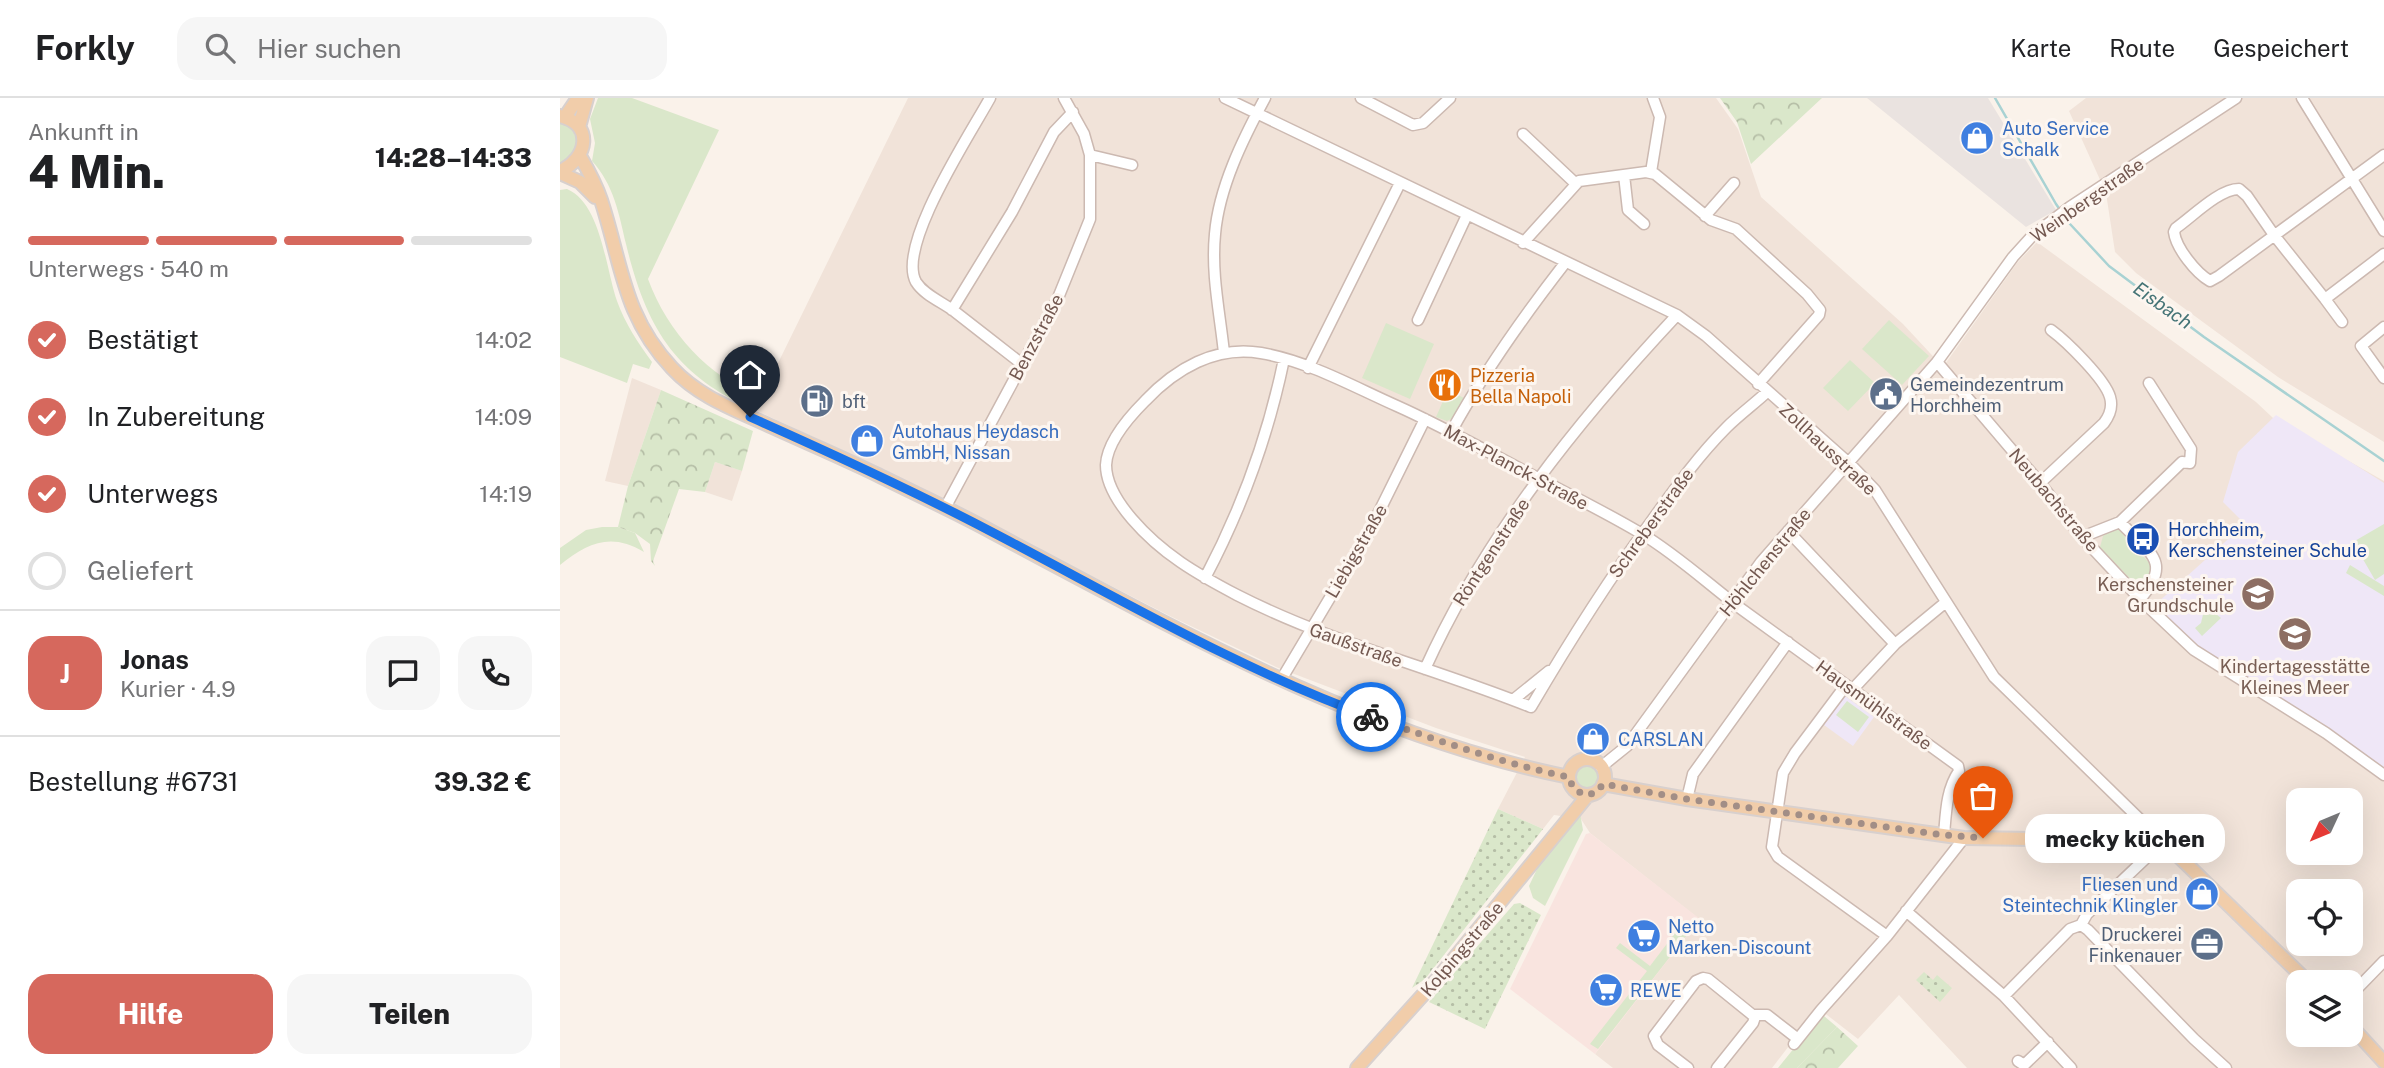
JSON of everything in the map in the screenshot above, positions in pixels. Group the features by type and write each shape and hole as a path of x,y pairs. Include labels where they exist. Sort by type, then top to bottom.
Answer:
{"main road":[{"path":"578,98 563,117 579,127"},
{"path":"587,98 579,127 584,143 580,156 560,172 585,186 604,212"},
{"path":"580,156 597,189 635,315 654,347 686,382 708,398 875,473 1190,637 1355,711 1462,749 1571,783 1579,793 1588,795 1597,792 1603,784 1604,774 1594,761 1582,760 1572,767 1571,783"},
{"name":"Kolpingstraße","path":"1563,825 1572,801 1571,783"},
{"path":"1603,784 1687,799 1965,838 2154,841 2167,845 2296,970"},
{"name":"Kolpingstraße","path":"1357,1068 1447,968 1588,795"},
{"path":"2363,1039 2384,1062"}],"street":[{"path":"990,98 924,218 914,243 912,273 918,284 1022,364"},
{"name":"Benzstraße","path":"945,508 1058,298 1090,219 1090,155 1084,134 1064,98"},
{"name":"Zollhausstraße","path":"1226,98 1677,315 1706,336 1850,464 1875,490 1994,677 2158,837 2154,841"},
{"path":"1224,353 1214,275 1216,221 1225,186 1265,98"},
{"path":"1361,98 1413,125 1423,123 1450,98"},
{"path":"1651,172 1660,117 1653,98"},
{"name":"Weinbergstraße","path":"1937,362 2013,257 2032,236 2070,207 2236,98"},
{"path":"2302,98 2384,230"},
{"path":"952,310 1012,212 1054,132 1073,112"},
{"path":"1522,134 1576,183"},
{"path":"1090,155 1132,165"},
{"path":"2342,322 2274,235 2247,196 2239,188 2219,196 2174,232 2177,244 2201,275 2210,281 2219,276 2274,235 2384,155"},
{"path":"1523,243 1576,183 1651,172 1705,216 1735,229 1807,294 1820,310 1819,315 1758,384"},
{"path":"1624,175 1628,210 1644,224"},
{"path":"1308,368 1400,183"},
{"path":"1705,216 1734,184"},
{"path":"1418,320 1467,215"},
{"path":"2325,299 2384,254"},
{"path":"1451,432 1499,352 1566,263"},
{"name":"Röntgenstraße","path":"1425,669 1472,578 1520,505 1601,399 1677,315"},
{"path":"2384,327 2361,346 2384,378"},
{"path":"2040,483 2104,423 2111,404 2107,389 2066,341 2051,330"},
{"name":"Max-Planck-Straße","path":"1224,353 1244,351 1284,359 1425,419 1642,534 1732,601"},
{"name":"Gaußstraße","path":"1224,353 1192,364 1155,390 1126,424 1106,461 1106,471 1113,491 1128,514 1169,555 1205,578 1310,629 1513,700"},
{"path":"1205,578 1244,500 1256,467 1275,403 1284,359"},
{"name":"Höhlchenstraße","path":"1601,767 1627,746 1732,601 1788,531 1850,464 1937,362"},
{"name":"Neubachstraße","path":"1937,362 2040,483 2082,537 2197,653 2326,733 2384,775"},
{"path":"2082,537 2120,523 2182,462 2190,463 2191,449 2149,383"},
{"name":"Schreberstraße","path":"1513,700 1531,707 1552,669 1642,534 1712,443 1767,392"},
{"name":"Liebigstraße","path":"1282,680 1368,532 1425,419"},
{"path":"2120,523 2156,561 2156,578 2140,598"},
{"path":"1788,531 1895,643"},
{"name":"Hausmühlstraße","path":"1732,601 1959,769 1949,792 1944,835"},
{"path":"1887,936 1775,854 1772,847 1776,811 1783,773 1795,753 1849,687 1895,643 1946,602"},
{"path":"1687,799 1693,774 1788,642"},
{"name":"Schreberstraße","path":"1513,700 1552,669"},
{"path":"1688,1068 1658,1045 1654,1036 1698,979 1708,979 1754,1015 1767,1015 1796,1041 1887,936 1965,838"},
{"path":"2004,996 2070,929 2081,925 2087,914 2147,857 2154,841"},
{"path":"1906,911 2004,996 2071,1068"},
{"path":"2081,925 2226,1068"},
{"path":"2363,983 2384,961"},
{"path":"1717,1068 1753,1023 1754,1015"},
{"path":"2018,1061 2024,1065 2048,1042"}],"shaded area":[{"path":"908,98 1716,98 1738,129 1761,197 1903,324 1943,367 2017,263 2037,242 2256,402 2273,418 2384,481 2384,1068 1967,1068 1899,995 1858,1039 1818,1008 1772,1068 1613,1068 1595,1054 1699,919 1590,833 1581,819 1554,815 1543,829 1498,809 1525,757 1436,728 1276,667 874,465 755,410"},
{"path":"1867,98 1988,98 2056,210 2026,227"},
{"path":"2086,98 2384,98 2384,442 2278,377 2136,273 2115,252 2106,193 2069,111"},
{"path":"632,378 661,390 628,486 605,481"},
{"path":"2276,415 2384,483 2384,767 2196,646 2156,604 2245,524 2223,502 2238,452"},
{"path":"715,462 742,471 732,501 705,492"},
{"path":"1845,696 1874,717 1853,746 1824,725"},
{"path":"1590,833 1700,919 1595,1054 1510,989 1586,834"}],"green space":[{"path":"598,98 632,98 719,130 648,279 667,317 692,350 724,378 761,398 755,410 727,397 684,364 655,324 634,274 615,200 606,180 592,161 595,143 590,119"},
{"path":"1720,98 1822,98 1751,164 1737,122"},
{"path":"560,122 572,131 576,143 572,155 560,163"},
{"path":"567,189 588,208 595,222 620,309 632,333 652,362 649,369 633,364 627,383 560,357 560,190"},
{"path":"1889,320 1929,356 1902,385 1862,349"},
{"path":"1386,323 1434,344 1410,399 1362,378"},
{"path":"1850,360 1875,383 1848,411 1823,388"},
{"path":"661,390 753,431 742,471 715,462 705,492 679,489 653,561 655,566 651,561 650,544 635,533 618,527 628,486"},
{"path":"1448,390 1464,398 1453,418 1447,421 1436,417"},
{"path":"2384,524 2384,574 2375,580 2353,542"},
{"path":"618,527 635,533 644,552 621,543 600,543 580,551 560,565 560,548 586,530"},
{"path":"2112,530 2119,530 2154,568 2145,585 2136,585 2100,547 2103,536"},
{"path":"2350,565 2384,586 2384,596 2346,573"},
{"path":"2204,610 2221,618 2202,636 2195,628 2201,623"},
{"path":"1847,701 1869,717 1858,732 1836,715"},
{"path":"1587,764 1596,768 1600,777 1596,786 1587,790 1578,786 1574,777 1578,768"},
{"path":"1498,809 1543,829 1425,979 1412,988"},
{"path":"1580,813 1583,830 1545,906 1533,898 1529,886 1538,867"},
{"path":"1520,903 1541,915 1485,1029 1429,1002 1514,904"},
{"path":"1682,924 1691,930 1598,1049 1590,1044 1647,971 1616,948 1620,943 1650,966"},
{"path":"1924,972 1933,980 1937,975 1952,988 1940,1002 1916,980"},
{"path":"1820,1016 1824,1016 1837,1027 1797,1068 1778,1068"},
{"path":"1837,1027 1858,1046 1838,1068 1797,1068"}],"waterway":[{"name":"Eisbach","path":"1995,98 2056,204 2070,224 2109,266 2204,337 2384,461"}],"way so far":[{"path":"1371,717 1462,749 1569,777 1573,788 1584,795 1596,793 1603,784 1687,799 1965,838 1983,838"}],"place":[{"name":"Auto Service Schalk","path":"1977,138"},
{"name":"Pizzeria Bella Napoli","path":"1445,385"},
{"name":"Gemeindezentrum Horchheim","path":"1886,394"},
{"name":"bft","path":"817,401"},
{"name":"Autohaus Heydasch GmbH, Nissan","path":"867,441"},
{"name":"Horchheim, Kerschensteiner Schule","path":"2143,539"},
{"name":"Kerschensteiner Grundschule","path":"2258,594"},
{"name":"Kindertagesstätte Kleines Meer","path":"2295,634"},
{"name":"CARSLAN","path":"1593,739"},
{"name":"mecky küchen","path":"1983,838"},
{"name":"Fliesen und Steintechnik Klingler","path":"2202,894"},
{"name":"Netto Marken-Discount","path":"1644,936"},
{"name":"Druckerei Finkenauer","path":"2207,944"},
{"name":"REWE","path":"1606,990"}],"route":[{"path":"750,417 875,473 992,531 1190,637 1282,680 1371,717"}]}
